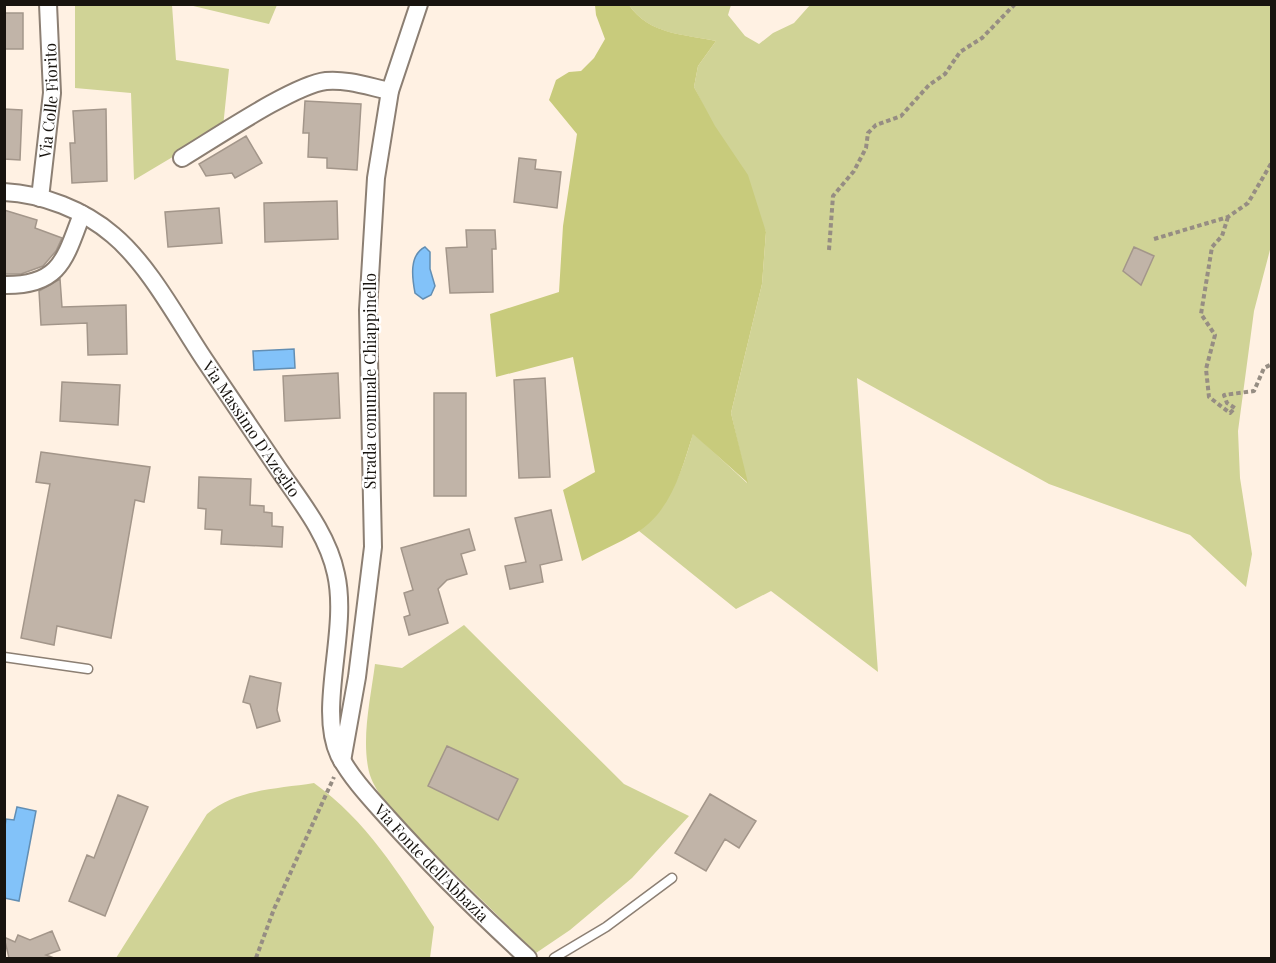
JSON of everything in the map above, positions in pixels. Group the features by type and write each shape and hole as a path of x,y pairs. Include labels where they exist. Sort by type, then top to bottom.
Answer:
{"street":[{"name":"Via Colle Fiorito","path":"40,198 52,93 48,4"},
{"name":"Strada comunale Chiappinello","path":"342,761 357,677 372,547 369,381 370,255 376,178 390,91 419,4"},
{"path":"182,158 293,93 318,82 339,81 390,91"},
{"name":"Via Massimo D'Azeglio","path":"4,192 40,198 81,214 116,237 135,259 304,506 327,548 339,588 339,635 331,716 333,738 342,761"},
{"path":"4,285 38,281 56,270 67,256 81,214"},
{"name":"Via Fonte dell'Abbazia","path":"342,761 363,789 429,863 528,958"}],"lane":[{"path":"4,657 88,669"},
{"path":"554,958 606,927 672,878"}],"path":[{"path":"829,250 833,196 854,171 866,148 868,134 876,125 902,116 929,85 945,74 960,52 982,38 1015,4"},
{"path":"1154,239 1228,217 1248,203 1272,162"},
{"path":"1228,217 1222,236 1212,248 1201,314 1215,335 1206,369 1209,397 1230,413 1235,408 1227,403 1224,395 1254,391 1264,368 1272,364"},
{"path":"256,958 274,909 342,761"}],"green space":[{"path":"277,4 269,24 189,5"},
{"path":"75,5 172,5 176,60 229,69 223,127 134,180 131,93 75,88"},
{"path":"595,5 629,5 637,15 657,28 716,41 698,66 694,87 715,126 748,175 766,232 762,284 731,413 748,483 693,434 674,489 658,514 636,533 582,561 563,490 595,472 573,357 496,377 490,314 559,292 563,226 577,134 549,100 556,80 569,72 581,71 594,58 605,39 596,15"},
{"path":"629,5 731,5 728,15 745,36 759,44 773,33 794,23 810,5 1271,5 1271,246 1254,311 1238,431 1240,478 1252,554 1246,587 1190,535 1049,484 857,378 878,672 771,591 736,609 639,531 660,508 674,486 693,433 747,483 731,413 762,284 766,232 694,87 698,66 716,41 657,28 637,15"},
{"path":"464,625 624,784 689,816 632,878 570,930 536,953 402,822 377,789 368,767 366,741 375,664 402,668"},
{"path":"314,783 333,798 366,831 421,907 434,927 430,958 116,958 207,814 231,799 244,795"}],"water":[{"path":"425,247 430,252 430,269 435,286 431,295 423,299 415,293 413,267 416,255"},
{"path":"294,349 295,368 254,370 253,351"},
{"path":"17,807 36,811 19,901 4,898 6,819 14,820"}],"building":[{"path":"4,13 23,13 23,49 4,49"},
{"path":"305,101 361,104 357,170 327,168 327,158 308,157 309,133 303,133"},
{"path":"4,109 22,110 20,160 4,159"},
{"path":"106,109 107,181 72,183 70,143 75,143 73,111"},
{"path":"246,136 262,163 235,178 232,173 206,176 199,164"},
{"path":"519,158 536,160 535,169 561,172 557,208 514,202"},
{"path":"337,201 338,239 265,242 264,203"},
{"path":"219,208 222,243 168,247 165,212"},
{"path":"4,210 37,220 35,228 62,238 56,251 43,266 21,274 4,274"},
{"path":"466,230 495,230 496,249 492,249 493,292 450,293 446,248 467,247"},
{"path":"1134,247 1154,256 1141,285 1123,271"},
{"path":"60,279 62,307 126,305 127,354 88,355 87,323 41,325 39,291"},
{"path":"338,373 340,418 285,421 283,376"},
{"path":"545,378 550,477 519,478 514,380"},
{"path":"62,382 120,385 118,425 60,421"},
{"path":"434,393 466,393 466,496 434,496"},
{"path":"41,452 150,467 144,502 135,500 111,638 57,626 54,645 21,638 50,484 36,482"},
{"path":"199,477 251,479 250,505 264,506 264,512 272,513 272,526 283,527 282,547 221,544 222,530 205,529 206,509 198,508"},
{"path":"551,510 562,560 540,565 543,582 510,589 505,566 526,562 515,518"},
{"path":"469,529 475,550 461,554 467,574 447,580 438,589 448,623 409,635 404,617 410,615 404,593 413,590 401,548"},
{"path":"250,676 281,683 277,710 280,721 257,728 250,704 243,702"},
{"path":"447,746 518,779 498,820 428,786"},
{"path":"710,794 756,821 739,848 725,839 706,871 675,853"},
{"path":"118,795 148,807 105,916 69,901 87,855 94,858"},
{"path":"52,931 60,950 46,955 54,958 9,958 4,937 15,942 18,935 30,940"}]}
